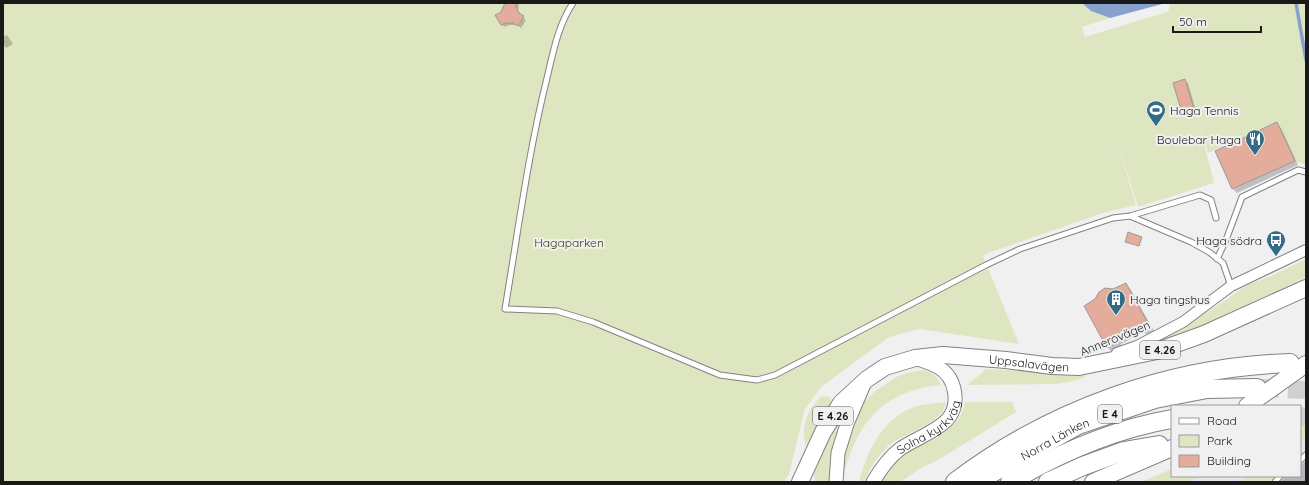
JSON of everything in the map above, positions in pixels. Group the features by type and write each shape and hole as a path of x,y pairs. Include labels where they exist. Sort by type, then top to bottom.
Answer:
{"highway":[{"path":"955,482 1005,448 1050,422 1102,400 1192,375 1246,366 1298,363"},
{"name":"Norra Länken","path":"976,482 1078,425 1155,398 1207,389 1256,388"},
{"name":"Norra Länken","path":"1010,482 1040,464 1087,443 1116,432 1171,418"},
{"path":"1048,482 1083,466 1124,452 1166,447"}],"main road":[{"name":"Uppsalavägen","path":"805,473 823,432 841,403 867,379 885,367 915,358 943,355 1006,360 1052,366 1079,367 1157,351 1204,334 1306,288"},
{"path":"1248,405 1298,363"},
{"path":"1093,482 1166,447"}],"street":[{"name":"Annerovägen","path":"1079,367 1137,346 1183,322 1230,286 1306,250"},
{"name":"Solna kyrkväg","path":"873,482 882,466 899,449 947,420 953,411 955,400 953,386 949,377 938,367 915,358"},
{"path":"836,482 838,453 847,424 867,379"}],"lane":[{"path":"573,3 568,10 556,40 540,106 528,165 505,309 557,311 594,322 720,375 757,380 775,375 986,265 1020,249 1113,218 1130,216 1200,195 1211,200 1216,218"},
{"path":"1217,259 1226,240 1242,197 1298,170 1306,172"},
{"path":"1130,216 1191,242 1209,252 1223,263 1230,286"}],"shaded area":[{"path":"1306,406 1306,482 1141,482 1171,469 1171,477 1301,477 1301,411"}],"green space":[{"name":"Hagaparken","path":"3,3 1082,3 1091,11 1110,18 1082,27 1085,37 1167,12 1168,13 1170,3 1306,3 1306,165 1295,161 1277,122 1208,153 1200,127 1214,183 1138,207 1117,141 1136,205 1103,213 983,256 1019,344 919,329 889,337 821,387 805,409 789,474 784,482 3,482"},
{"path":"1306,259 1306,277 1219,319 1159,341 1220,304 1247,285 1269,277"},
{"path":"985,369 1077,374 1078,376 1086,375 1085,377 1069,382 1055,384 967,385"},
{"path":"923,370 934,375 941,385 920,389 902,395 886,403 874,414 863,428 854,444 847,462 842,482 844,447 860,408 874,392 898,376"},
{"path":"822,396 830,397 832,404 806,446 804,439 804,425 812,407"},
{"path":"946,402 938,417 888,446 868,472 864,482 859,482 867,457 887,425 897,416 908,410 921,405"},
{"path":"965,402 1012,402 1016,412 900,482 881,482 898,459 950,428 962,413"},
{"path":"1306,406 1306,438 1301,443 1301,411"},
{"path":"848,407 831,482 816,482 813,473 820,455 834,428"},
{"path":"1171,469 1171,477 1199,477 1188,482 1141,482"},
{"path":"1247,477 1276,477 1273,482 1237,482"}],"water":[{"path":"1082,3 1166,3 1110,18 1091,11"}],"building":[{"path":"505,3 516,3 519,13 524,16 518,26 513,23 501,25 495,15 501,12"},
{"path":"1185,79 1194,109 1182,113 1173,83"},
{"name":"Boulebar Haga","path":"1277,122 1295,161 1232,189 1215,151"},
{"path":"1128,232 1142,237 1139,246 1125,242"},
{"name":"Haga tingshus","path":"1126,283 1149,325 1141,330 1138,327 1116,338 1116,342 1107,348 1084,306 1095,299 1099,292 1105,288 1113,289"}],"waterway":[{"path":"1296,3 1306,60"}],"tunnel":[{"path":"1261,388 1306,390"},
{"path":"1301,416 1306,417"}],"place":[{"name":"Haga Tennis","path":"1156,127"},
{"name":"Boulebar Haga","path":"1255,156"},
{"name":"Haga södra","path":"1276,257"},
{"name":"Haga tingshus","path":"1116,316"}]}
